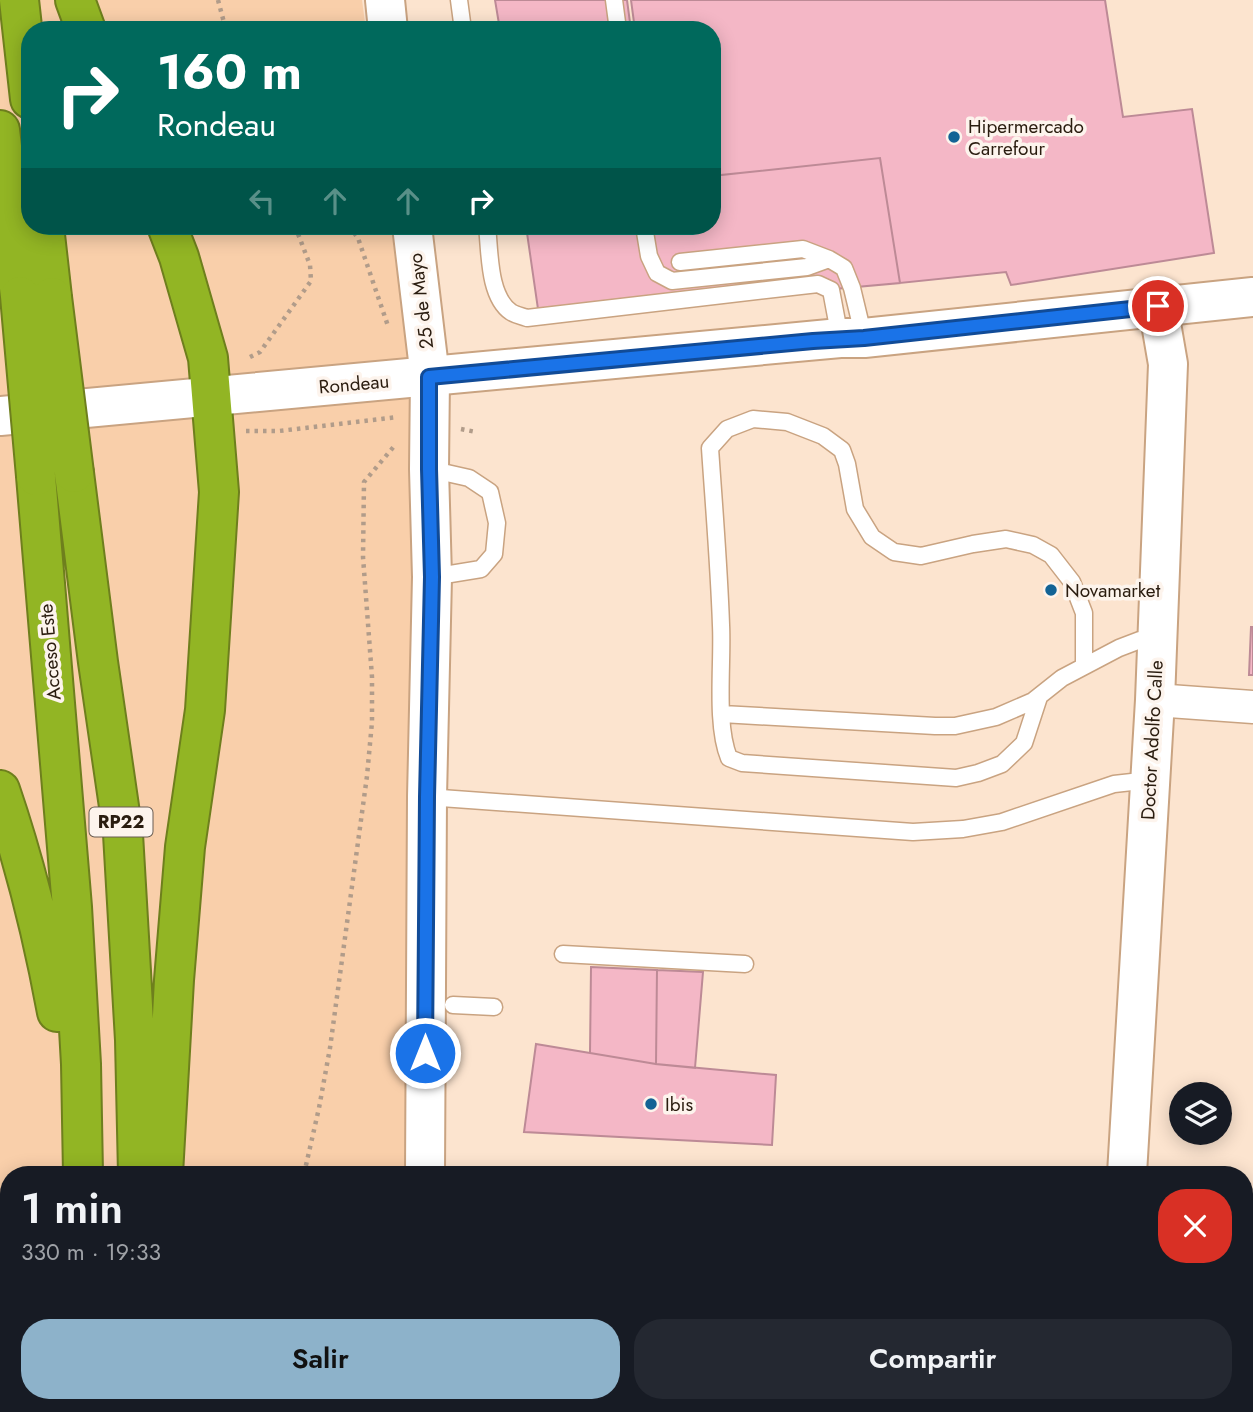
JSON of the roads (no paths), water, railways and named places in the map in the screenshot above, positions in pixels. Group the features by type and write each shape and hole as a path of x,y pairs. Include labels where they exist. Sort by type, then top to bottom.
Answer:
{"highway":[{"path":"19,0 21,21"},
{"path":"75,0 83,21"},
{"name":"Acceso Este","path":"0,130 21,227"},
{"name":"Acceso Este","path":"23,235 74,473 123,834 135,1040 138,1166"},
{"name":"Acceso Este","path":"43,235 36,297 36,476 72,907 81,1064 81,1166"},
{"path":"163,1166 175,967 185,847 205,710 218,505 208,358 170,235"},
{"path":"0,790 17,839 46,952 80,1166"}],"street":[{"path":"385,0 387,21"},
{"name":"25 de Mayo","path":"413,235 429,377 432,577 427,797 425,1166"},
{"name":"Rondeau","path":"0,416 852,338 1253,297"},
{"name":"Doctor Adolfo Calle","path":"1127,1166 1150,780 1168,364 1158,306"},
{"path":"1154,700 1253,707"}],"lane":[{"path":"459,0 462,21"},
{"path":"614,0 617,21"},
{"path":"488,235 492,277 499,298 511,312 527,318 818,284 831,290 852,338"},
{"path":"646,235 649,256 657,273 672,281 807,267 830,259"},
{"path":"680,262 803,249 830,259 844,268 852,288 852,338"},
{"path":"1039,697 1024,743 1002,764 956,778 742,763 729,758 724,746 722,714 722,627 710,448 727,429 752,419 787,422 823,436 842,450 855,509 872,537 894,552 921,556 1006,539 1033,545 1051,555 1072,582 1084,613 1084,666"},
{"path":"429,469 469,478 490,492 497,523 494,554 481,569 432,577"},
{"path":"722,714 955,726 996,717 1033,701 1062,678 1119,648 1140,640 1157,639"},
{"path":"427,797 913,832 962,829 1002,822 1096,789 1150,780"},
{"path":"563,954 745,964"},
{"path":"453,1005 494,1007"}],"place":[{"name":"Hipermercado Carrefour","path":"954,137"},
{"name":"Novamarket","path":"1051,590"},
{"name":"Ibis","path":"651,1104"}]}
